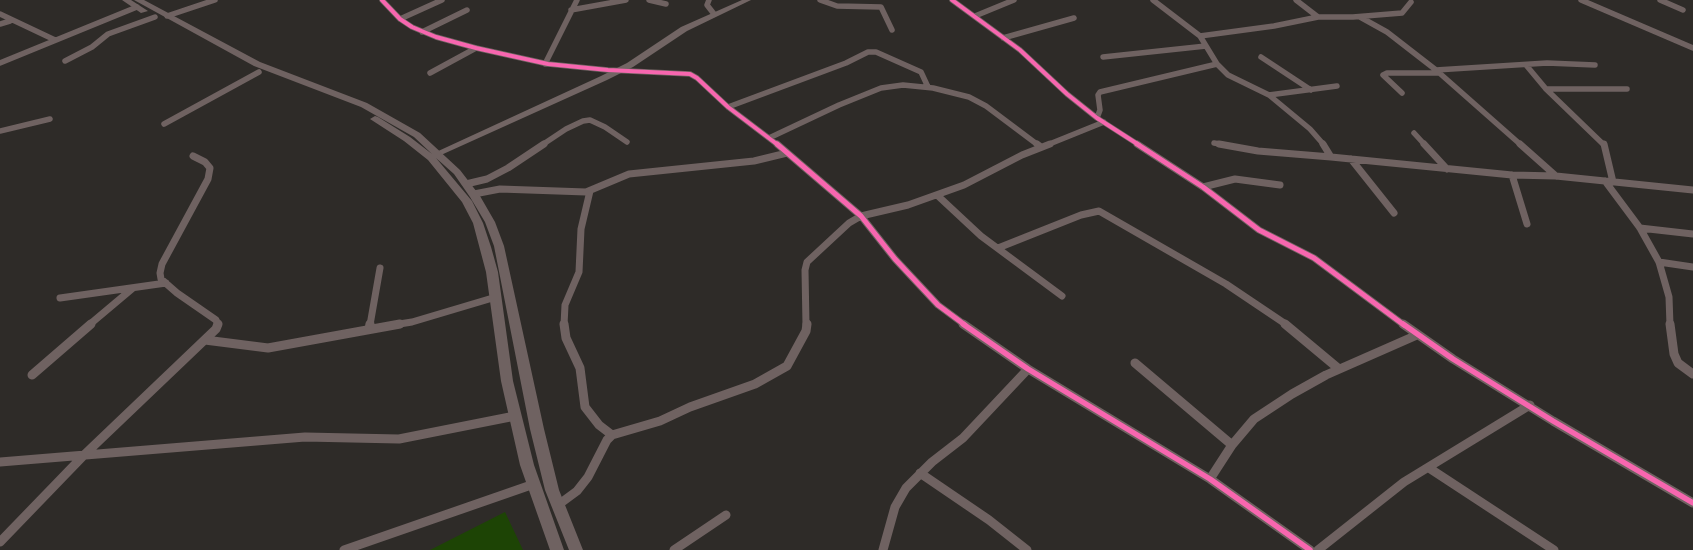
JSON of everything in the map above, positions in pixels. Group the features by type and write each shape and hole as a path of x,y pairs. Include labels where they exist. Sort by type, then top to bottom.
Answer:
{"main road":[{"path":"126,0 138,3 166,16 257,64 364,105 417,135 438,153 466,184 490,222 499,246 537,429 558,505 576,550"},
{"path":"138,3 155,17 259,72 359,110 407,139 431,158 462,195 473,212 486,247 496,297 507,381 526,465 558,550"}],"street":[{"path":"166,16 215,0"},
{"path":"382,0 400,19 422,32 476,48 545,64 608,70 677,72 690,74 697,78 728,107 787,152 861,216 895,259 938,304 979,336 1028,369 1210,479 1310,550"},
{"path":"400,19 442,0"},
{"path":"545,64 577,0"},
{"path":"571,10 626,0"},
{"path":"649,0 666,4"},
{"path":"709,0 707,5 714,14"},
{"path":"438,153 622,69 684,29 748,0"},
{"path":"820,0 837,6 881,7 892,30"},
{"path":"952,0 1020,50 1067,94 1100,120 1203,187 1259,230 1314,258 1417,335 1553,421 1693,503"},
{"path":"975,16 1014,0"},
{"path":"1153,0 1190,26 1200,36 1217,64 1236,80 1268,95 1310,130 1329,151 1331,157"},
{"path":"1296,0 1318,16"},
{"path":"1581,0 1693,48"},
{"path":"1660,0 1683,10"},
{"path":"1200,36 1274,26 1318,16 1360,17 1402,12 1411,2"},
{"path":"0,63 138,3"},
{"path":"422,32 467,10"},
{"path":"0,14 10,21 55,40"},
{"path":"65,61 92,47 108,34 155,17"},
{"path":"1360,17 1387,32 1437,72 1556,176"},
{"path":"1002,38 1074,18"},
{"path":"0,24 10,21"},
{"path":"1104,57 1206,46"},
{"path":"430,73 476,48"},
{"path":"728,107 846,63 868,52 876,52 921,72 928,87"},
{"path":"1261,57 1311,90"},
{"path":"1402,93 1383,75 1387,73 1437,72 1565,62 1594,65"},
{"path":"1100,120 1098,95 1100,92 1217,64"},
{"path":"1526,65 1546,89 1604,143 1609,182 1640,228 1659,262 1669,297 1670,329 1674,354 1678,363 1693,374"},
{"path":"164,124 259,72"},
{"path":"769,138 838,104 881,88 903,85 956,92 979,102 1041,147"},
{"path":"1268,95 1337,86"},
{"path":"1546,89 1628,89"},
{"path":"0,131 50,119"},
{"path":"466,184 487,179 501,172 566,129 583,121 590,120 627,142"},
{"path":"558,505 577,491 588,477 607,440 612,435 660,421 690,407 755,384 787,366 806,331 805,270 807,262 845,226 861,216 908,205 964,185 1100,120"},
{"path":"1414,133 1447,168"},
{"path":"1214,143 1258,151 1512,175 1556,176 1693,190"},
{"path":"474,194 500,189 544,192 590,191 610,180 628,174 754,161 787,152"},
{"path":"0,542 84,456 216,329 218,324 216,320 166,283 160,273 162,264 190,214 209,174 210,168 205,162 193,156"},
{"path":"1350,159 1394,213"},
{"path":"1512,175 1527,224"},
{"path":"1203,187 1234,179 1280,185"},
{"path":"590,191 581,229 579,272 566,305 564,330 580,368 585,408 598,425 612,435"},
{"path":"936,195 981,236 1062,296"},
{"path":"998,248 1081,215 1099,211 1226,284 1291,328 1339,369"},
{"path":"1640,228 1693,234"},
{"path":"1659,262 1693,267"},
{"path":"369,330 380,268"},
{"path":"60,298 166,283"},
{"path":"32,375 133,288"},
{"path":"206,340 268,348 412,322 496,297"},
{"path":"1210,479 1232,445 1254,419 1292,394 1364,356 1417,335"},
{"path":"1136,363 1232,445"},
{"path":"883,550 895,507 906,488 920,473 963,438 1028,369"},
{"path":"1318,550 1404,482 1530,405"},
{"path":"0,462 305,437 399,439 515,416"},
{"path":"1429,468 1554,550"},
{"path":"920,473 989,520 1028,550"},
{"path":"344,550 534,484"},
{"path":"674,550 726,515"}],"green space":[{"path":"505,512 523,550 430,550"}],"cycle path":[{"path":"382,0 400,19 412,27 436,37 476,48 548,64 608,70 677,72 690,74 697,78 728,107 777,144 861,216 895,259 938,305 979,336 1028,369 1210,479 1310,550"},
{"path":"952,0 1020,50 1067,94 1097,118 1203,187 1259,230 1314,258 1417,335 1453,359 1553,421 1693,503"}]}
